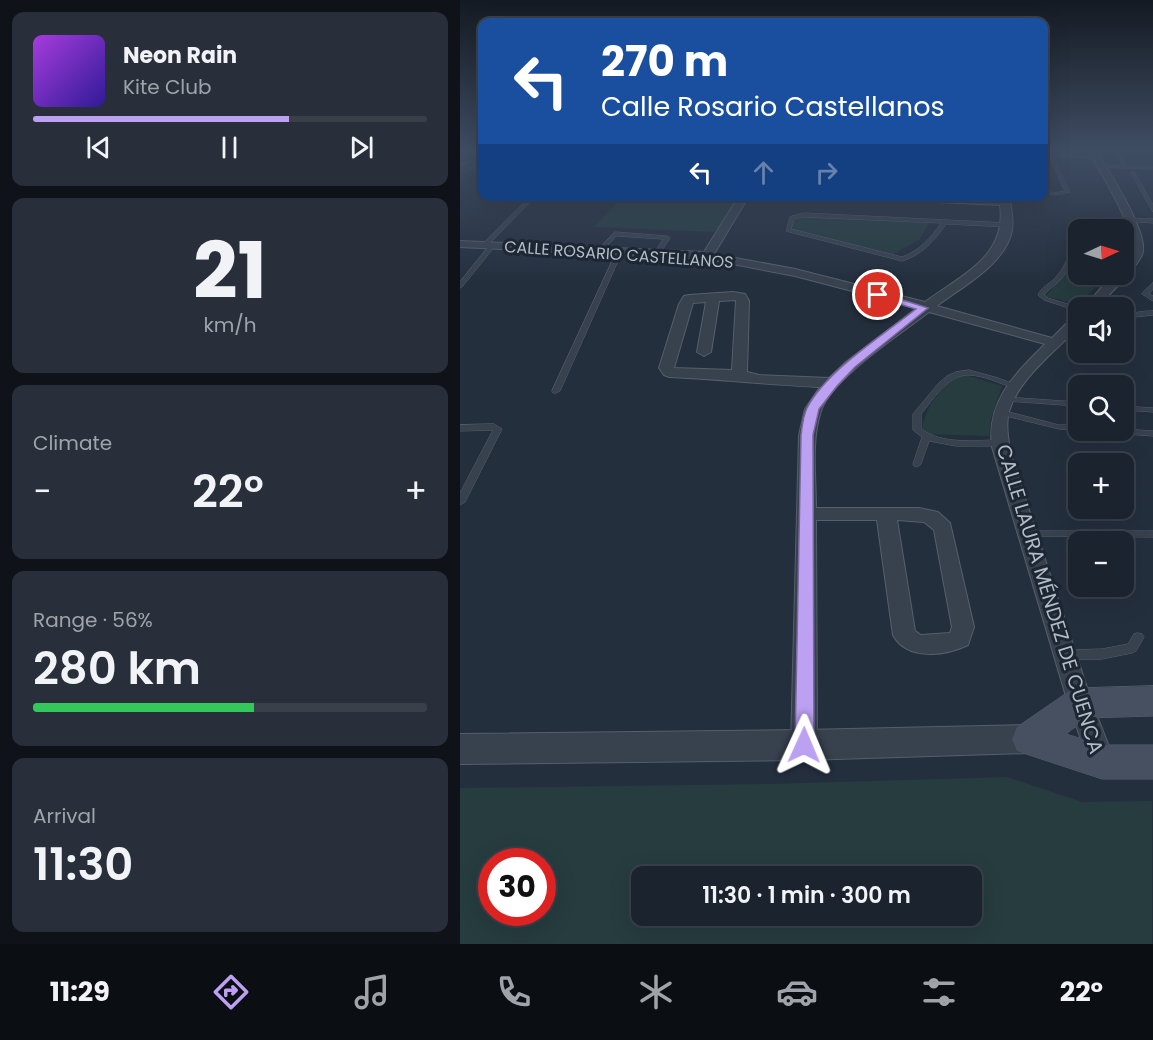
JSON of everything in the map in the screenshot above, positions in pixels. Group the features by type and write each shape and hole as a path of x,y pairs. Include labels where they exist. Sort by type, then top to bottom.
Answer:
{"main road":[{"path":"1030,739 1080,703 1153,701"},
{"path":"1030,739 1102,762 1153,762"}],"street":[{"path":"1116,195 1129,219"},
{"path":"707,256 741,201"},
{"path":"804,745 807,435 811,414 823,394 851,364 992,258 1003,243 1008,225 1004,201"},
{"path":"1134,234 1138,249 1134,258"},
{"name":"CALLE ROSARIO CASTELLANOS","path":"460,244 707,256 789,270 1056,343"},
{"path":"1100,297 1110,285"},
{"path":"704,352 713,297"},
{"path":"739,375 743,301 740,297 695,298 686,304 666,368 674,374 739,375 758,380 833,383"},
{"path":"1008,399 1068,330"},
{"name":"CALLE LAURA MÉNDEZ DE CUENCA","path":"1008,399 1000,443 1080,703 1102,762"},
{"path":"806,514 886,514 919,514 931,517 943,528 963,627 960,639 949,644 916,644 904,636 886,514"},
{"path":"460,749 804,745 1030,739"}],"lane":[{"path":"1145,195 1153,211"},
{"path":"460,286 489,246 530,201"},
{"path":"944,223 927,243 908,258 902,259 788,230 792,218 804,215 1008,225"},
{"path":"1134,223 1153,221"},
{"path":"600,251 615,234 667,238 657,254"},
{"path":"556,391 619,252"},
{"path":"1068,263 1054,283 1041,295 1046,299 1068,306"},
{"path":"1153,285 1144,294 1153,299"},
{"path":"1134,314 1153,313"},
{"path":"1000,443 940,442 926,438 917,430 917,414 938,388 957,374 964,371 976,372 1008,399 1059,427 1068,427"},
{"path":"1008,399 1068,403"},
{"path":"1134,409 1153,410"},
{"path":"460,428 494,426 498,429 460,502"},
{"path":"1134,432 1153,434"},
{"path":"917,464 926,438"},
{"path":"1027,534 1153,534"},
{"path":"1065,655 1120,651 1132,648 1138,637"}],"green space":[{"path":"619,201 735,201 715,232 594,227"},
{"path":"794,216 929,223 919,240 890,256 789,231"},
{"path":"1068,271 1068,285 1097,285 1086,297 1068,297 1068,302 1046,296"},
{"path":"958,373 1002,386 991,418 989,436 921,434 926,415 934,400 944,386"},
{"path":"1007,777 1082,802 1152,801 1152,944 460,944 460,788 771,784"}],"route":[{"path":"804,745 807,435 813,409 833,383 851,364 923,308 878,295"}]}
